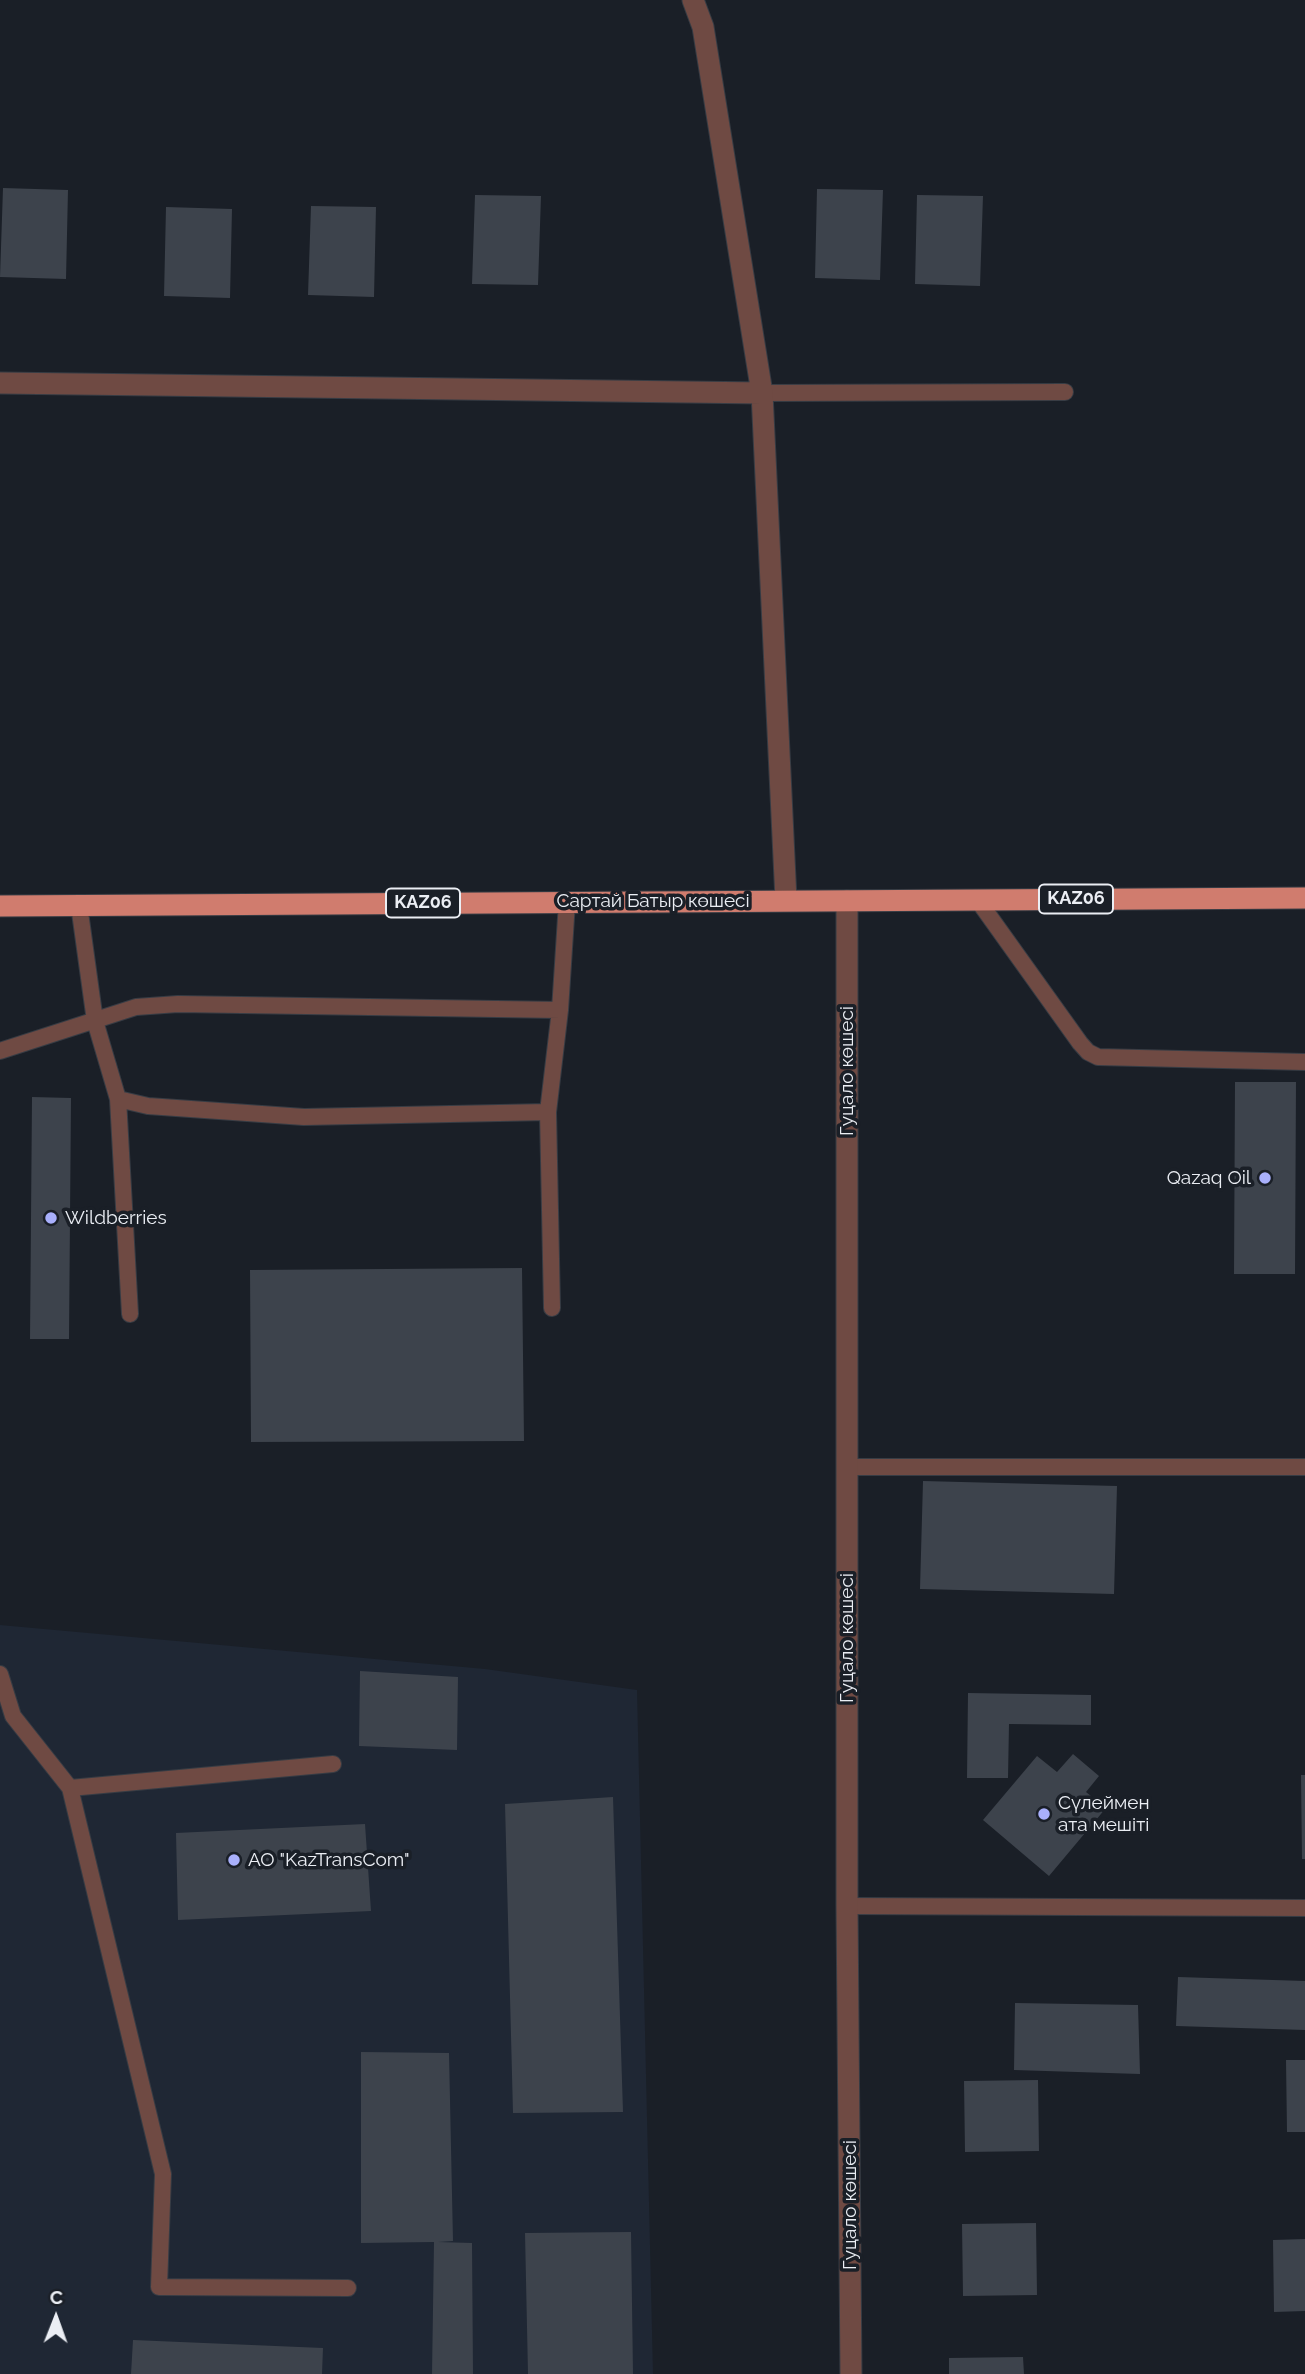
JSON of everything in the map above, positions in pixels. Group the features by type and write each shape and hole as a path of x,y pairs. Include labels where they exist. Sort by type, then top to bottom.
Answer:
{"highway":[{"name":"Сартай Батыр көшесі","path":"0,906 1305,898"}],"street":[{"path":"693,0 703,27 762,393 786,900"},
{"path":"0,383 762,393"},
{"name":"Гуцало көшесі","path":"846,901 847,1906 851,2374"}],"lane":[{"path":"762,393 1065,392"},
{"path":"977,899 1080,1043 1088,1052 1098,1057 1305,1062"},
{"path":"552,1308 548,1112 560,1010 567,902"},
{"path":"79,905 95,1021 118,1100 130,1314"},
{"path":"0,1051 136,1007 178,1004 560,1010"},
{"path":"118,1100 148,1106 304,1117 548,1112"},
{"path":"847,1468 1305,1467"},
{"path":"0,1674 13,1716 70,1788 163,2175 159,2287 348,2288"},
{"path":"70,1788 333,1764"},
{"path":"847,1906 1305,1908"}],"shaded area":[{"path":"0,1625 485,1669 637,1690 653,2374 0,2374"}],"building":[{"path":"3,188 68,190 66,279 0,277"},
{"path":"817,189 883,190 880,280 815,278"},
{"path":"475,195 541,196 538,285 472,284"},
{"path":"917,195 983,196 980,286 915,284"},
{"path":"311,206 376,207 374,297 308,295"},
{"path":"166,207 232,209 230,298 164,296"},
{"name":"Qazaq Oil","path":"1235,1082 1296,1082 1295,1274 1234,1274"},
{"name":"Wildberries","path":"32,1097 71,1098 69,1339 30,1339"},
{"path":"522,1268 524,1441 251,1442 250,1270"},
{"path":"923,1481 1117,1486 1114,1594 920,1589"},
{"path":"360,1671 458,1677 457,1750 359,1746"},
{"path":"968,1693 1091,1695 1091,1725 1009,1724 1008,1778 967,1778"},
{"name":"Сүлеймен ата мешіті","path":"1073,1754 1099,1776 1086,1792 1106,1808 1049,1876 983,1820 1037,1756 1057,1772"},
{"path":"1301,1775 1305,1775 1305,1859 1302,1859"},
{"path":"613,1797 623,2112 513,2113 505,1804"},
{"path":"365,1824 371,1911 178,1920 176,1833"},
{"path":"1178,1977 1305,1981 1305,2030 1176,2026"},
{"path":"1015,2003 1138,2005 1140,2074 1014,2070"},
{"path":"361,2052 449,2053 453,2241 438,2242 472,2243 473,2374 432,2374 434,2242 361,2243"},
{"path":"1286,2060 1305,2060 1305,2132 1287,2132"},
{"path":"1038,2080 1039,2151 965,2152 964,2081"},
{"path":"1036,2223 1037,2295 963,2296 962,2224"},
{"path":"631,2232 633,2374 528,2374 525,2233"},
{"path":"1305,2239 1305,2311 1274,2312 1273,2240"},
{"path":"133,2340 323,2348 322,2374 131,2374"},
{"path":"1023,2357 1024,2374 949,2374 949,2358"}],"place":[{"name":"Qazaq Oil","path":"1265,1178"},
{"name":"Wildberries","path":"51,1218"},
{"name":"Сүлеймен ата мешіті","path":"1044,1814"},
{"name":"АО \"KazTransCom\"","path":"234,1860"}]}
